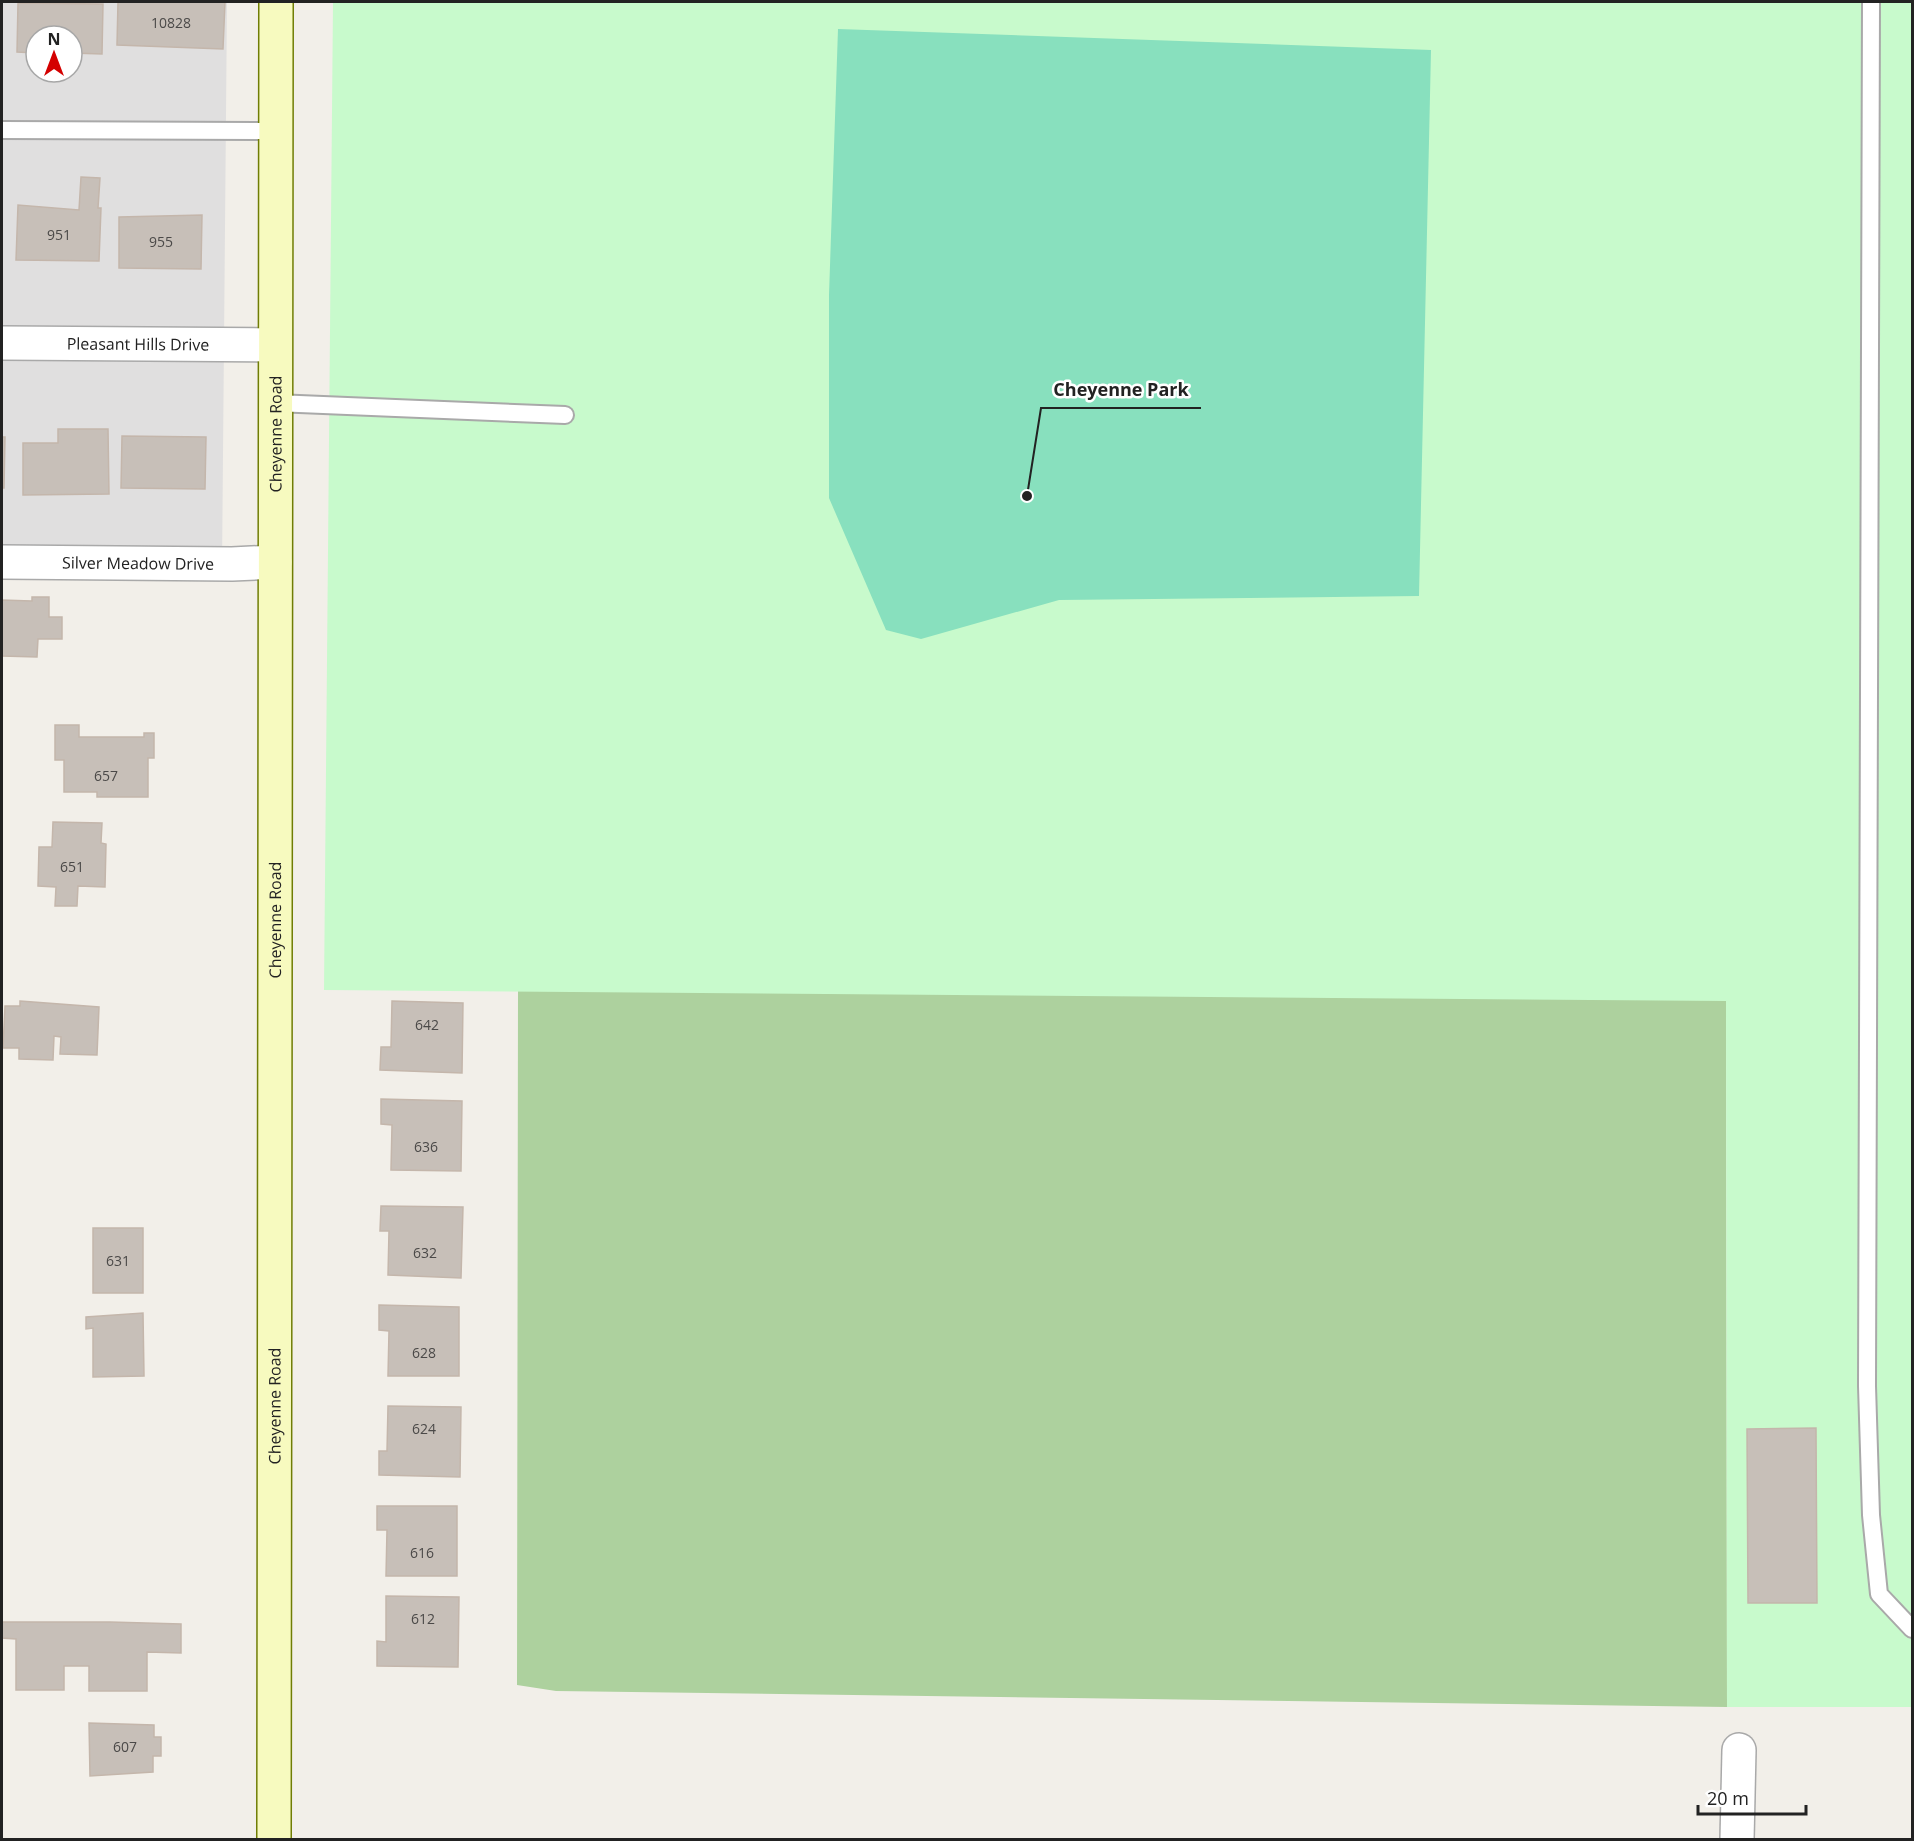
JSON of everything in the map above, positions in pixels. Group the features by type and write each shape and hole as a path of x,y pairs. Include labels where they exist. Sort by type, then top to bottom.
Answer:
{"street":[{"name":"Cheyenne Road","path":"274,1839 276,2"},
{"name":"Pleasant Hills Drive","path":"2,343 275,345"},
{"name":"Silver Meadow Drive","path":"2,562 232,564 275,562"},
{"path":"1737,1839 1739,1750"}],"lane":[{"path":"1871,2 1867,1386 1871,1515 1880,1594 1912,1629"},
{"path":"2,130 275,131"},
{"path":"275,403 565,415"}],"shaded area":[{"path":"2,2 227,2 222,568 2,563"}],"green space":[{"path":"333,2 1912,2 1912,1707 1727,1707 1726,1001 324,990"},
{"path":"838,29 1431,50 1419,596 1059,600 921,639 886,630 829,498 829,295"},
{"path":"363,705 1726,1001 1727,1707 556,1691 517,1685 518,991 470,991"}],"building":[{"path":"118,2 225,2 223,49 117,45"},
{"path":"18,3 103,4 102,54 84,53 84,24 24,24 24,52 17,52"},
{"path":"81,177 100,178 99,261 16,260 18,205 79,210"},
{"path":"202,215 201,269 119,268 119,217"},
{"path":"58,429 108,429 109,494 23,495 23,443 58,443"},
{"path":"122,436 206,437 205,489 121,488"},
{"path":"2,437 5,437 4,488 2,488"},
{"path":"32,597 49,597 49,617 62,617 62,639 38,639 37,657 2,656 2,600 32,601"},
{"path":"55,725 79,725 79,737 144,737 144,733 154,733 154,758 148,758 148,797 97,797 97,792 64,792 64,760 55,760"},
{"path":"53,822 102,823 101,843 106,844 105,887 78,886 77,906 55,906 56,887 38,886 39,847 52,847"},
{"path":"20,1001 99,1007 97,1055 60,1054 61,1037 54,1036 53,1060 19,1059 19,1048 3,1048 5,1006 20,1006"},
{"path":"392,1001 463,1003 462,1073 380,1070 381,1047 391,1047"},
{"path":"381,1099 462,1101 461,1171 391,1170 392,1125 381,1124"},
{"path":"381,1206 463,1207 461,1278 388,1275 389,1231 380,1231"},
{"path":"93,1228 143,1228 143,1293 93,1293"},
{"path":"379,1305 459,1307 459,1376 388,1376 389,1331 379,1330"},
{"path":"143,1313 144,1376 93,1377 93,1328 86,1329 86,1317"},
{"path":"388,1406 461,1407 460,1477 379,1475 379,1451 387,1451"},
{"path":"1816,1428 1817,1603 1748,1603 1747,1429"},
{"path":"377,1506 457,1506 457,1576 386,1576 387,1530 377,1530"},
{"path":"386,1596 459,1597 458,1667 377,1666 377,1641 386,1642"},
{"path":"2,1622 181,1624 181,1653 147,1652 147,1691 89,1691 89,1666 64,1666 64,1690 16,1690 16,1639 2,1638"},
{"path":"89,1723 154,1725 154,1737 161,1737 161,1756 153,1756 153,1772 90,1776"}],"place":[{"name":"Cheyenne Park","path":"1027,496"}]}
